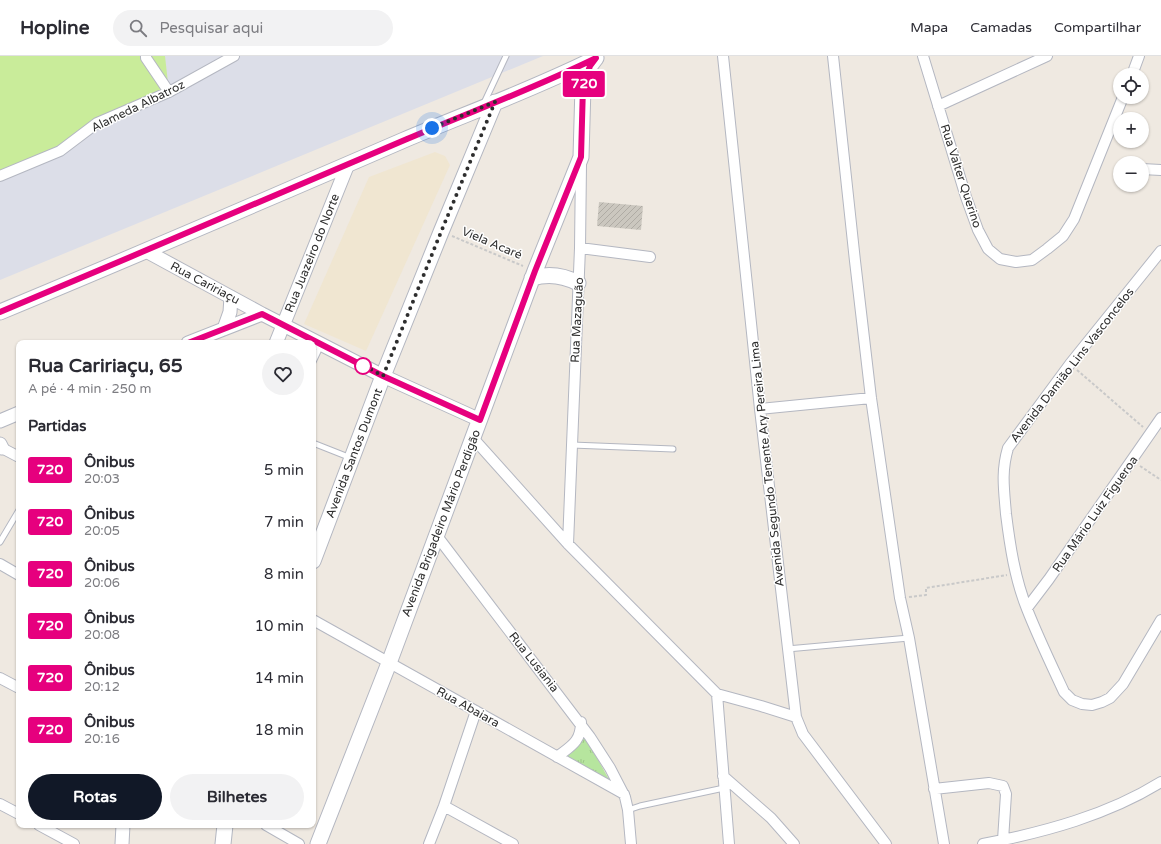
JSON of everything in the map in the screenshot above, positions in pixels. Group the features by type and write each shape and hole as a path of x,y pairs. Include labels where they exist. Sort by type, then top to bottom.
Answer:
{"main road":[{"path":"0,312 558,76 598,57"},
{"name":"Rua Mazaguão","path":"581,157 582,96 586,76 590,66 598,57"},
{"path":"558,76 571,80 580,89 582,96"},
{"name":"Avenida Santos Dumont","path":"316,553 383,376 441,232 489,105"},
{"name":"Avenida Brigadeiro Mário Perdigão","path":"318,844 389,663 534,274 581,157"},
{"path":"534,274 554,275 568,278 578,283"},
{"path":"223,844 225,828"}],"street":[{"path":"146,56 169,92"},
{"name":"Alameda Albatroz","path":"0,176 60,152 97,123 169,92 234,56"},
{"name":"Avenida Segundo Tenente Ary Pereira Lima","path":"723,56 760,409 796,717 803,734 886,844"},
{"path":"833,56 871,398 900,598 944,844"},
{"name":"Rua Valter Querino","path":"923,56 966,197 978,230 988,249 1000,259 1016,262 1032,260 1058,241 1066,231 1074,219 1120,104"},
{"path":"938,106 1047,56"},
{"path":"1135,68 1139,56"},
{"name":"Rua Mazaguão","path":"568,544 580,248 581,157"},
{"name":"Rua Juazeiro do Norte","path":"277,340 348,164"},
{"path":"1149,169 1161,170"},
{"path":"580,248 650,257"},
{"name":"Rua Caririaçu","path":"146,251 262,314 314,340"},
{"name":"Avenida Damião Lins Vasconcelos","path":"1161,251 1070,364 1008,448 1004,463 1003,481 1016,573 1027,608 1064,692 1072,700 1082,704 1092,704 1102,702 1110,698 1118,690 1161,620"},
{"path":"224,329 230,312 230,297"},
{"path":"196,340 262,314"},
{"name":"Rua Caririaçu","path":"316,341 383,376 480,420"},
{"path":"760,409 871,398"},
{"path":"0,421 16,414"},
{"name":"Rua Mário Luiz Figueroa","path":"1027,608 1049,579 1161,418"},
{"path":"473,438 568,544 717,694 796,717"},
{"path":"1,446 16,455"},
{"name":"Rua Lusiania","path":"436,536 581,722 610,768 624,794 628,810 631,844"},
{"path":"0,564 15,572"},
{"path":"0,574 15,572"},
{"name":"Rua Abaiara","path":"316,622 624,794"},
{"path":"0,678 16,686"},
{"path":"717,694 729,844"},
{"path":"429,844 444,806 476,711"},
{"path":"557,757 578,740 581,722"},
{"path":"723,776 771,818 794,844"},
{"path":"934,789 989,782 1003,786 1006,794 1003,840"},
{"path":"983,844 1020,837 1071,822 1116,806 1161,782"},
{"path":"0,804 16,812"},
{"path":"444,806 513,844"},
{"path":"45,828 74,844"},
{"path":"122,844 123,828"},
{"path":"271,828 299,844"}],"lane":[{"path":"489,105 506,56"},
{"path":"316,356 322,344"},
{"path":"316,444 352,459"},
{"path":"572,445 673,449"},
{"path":"0,542 16,515"},
{"path":"787,649 908,638"},
{"path":"628,810 640,806 724,788"}],"path":[{"name":"Viela Acaré","path":"441,232 534,274"},
{"path":"1070,364 1151,433"},
{"path":"1132,461 1161,480"},
{"path":"900,598 926,595 926,588 1016,573"}],"shaded area":[{"path":"0,56 543,56 0,280"},
{"path":"435,152 445,156 450,165 366,351 304,324 369,177"}],"green space":[{"path":"0,56 165,56 169,92 0,174"},
{"path":"582,731 611,783 561,756 577,748 581,742"}],"building":[{"path":"599,202 643,206 641,230 597,226"}],"bus line":[{"name":"720","path":"0,312 558,76 596,58 590,66 583,86 581,157 535,271 480,420 383,376 316,341"},
{"name":"720","path":"196,340 262,314 314,340"}],"route":[{"path":"363,366 361,364 383,376 495,102 432,128"}]}
